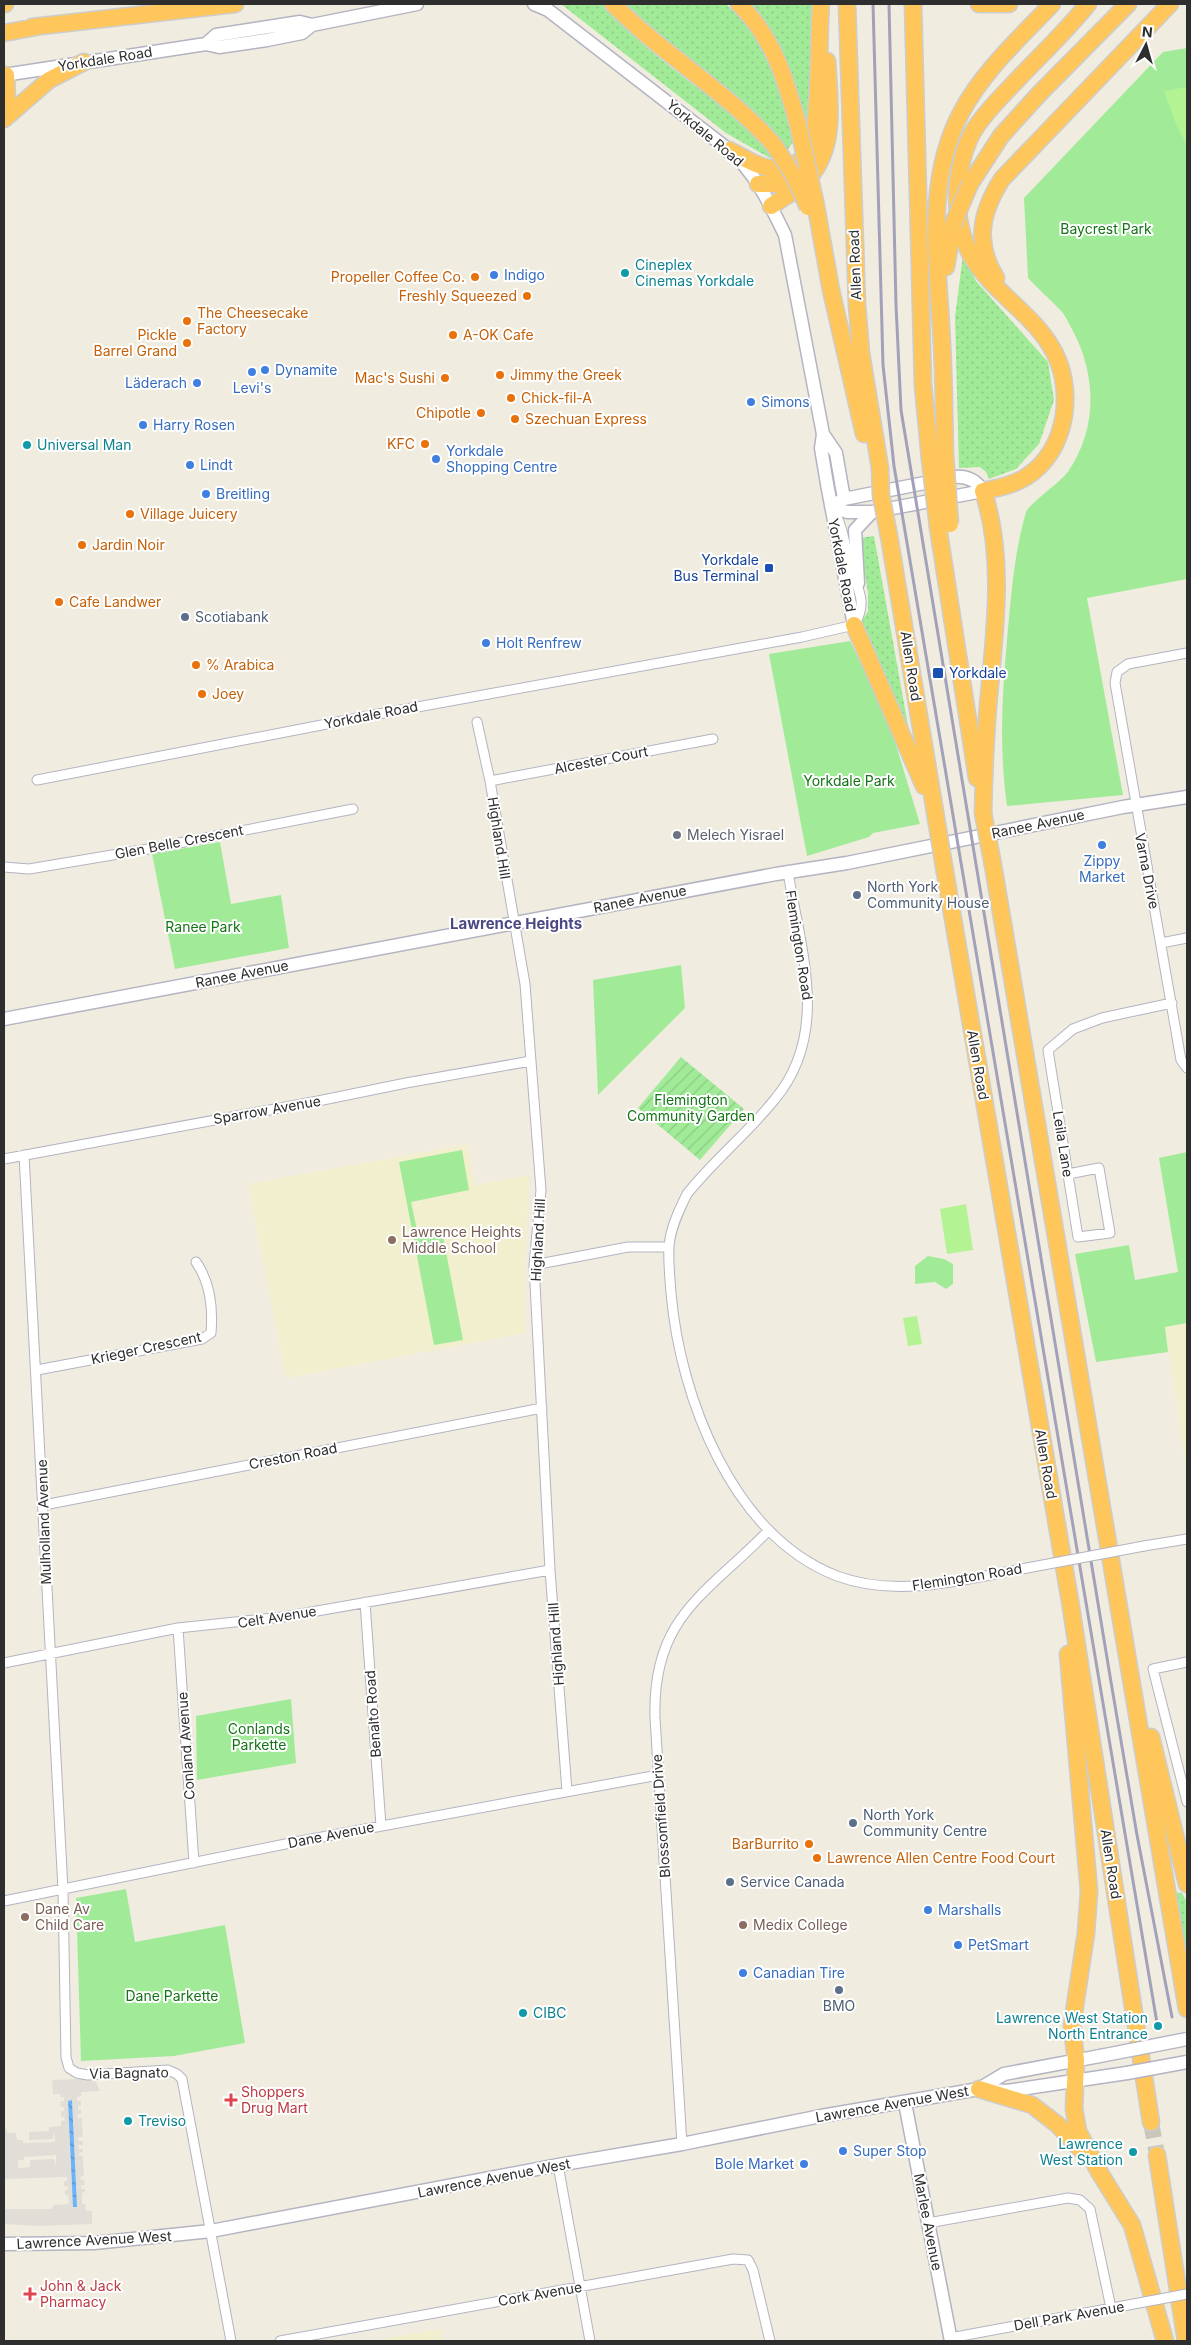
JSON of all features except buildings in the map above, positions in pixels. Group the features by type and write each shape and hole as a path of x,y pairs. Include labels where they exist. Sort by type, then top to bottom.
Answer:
{"highway":[{"path":"4,33 159,4"},
{"path":"32,28 235,4"},
{"path":"613,4 657,46 744,114 774,145 811,204"},
{"path":"738,4 761,29 774,51 783,72 798,126 811,204 861,418 875,469"},
{"path":"729,150 759,165 773,169 790,167 808,152 815,127 821,4"},
{"path":"771,206 808,179 822,156 828,138 830,121 825,4"},
{"name":"Allen Road","path":"848,4 857,305 875,469 889,536 1070,1601 1151,2122"},
{"path":"913,4 923,375 937,457 955,639 1187,2009"},
{"path":"979,4 1009,4"},
{"path":"941,326 937,282 937,206 940,173 948,140 961,113 978,86 1052,4"},
{"path":"983,813 995,592 992,535 988,506 983,491 1014,484 1045,460 1057,440 1064,416 1064,380 1057,358 1041,333 979,267 962,235 957,201 961,164 968,143 982,119 1088,4"},
{"path":"1018,308 992,273 984,249 983,223 991,196 1002,179 1170,4"},
{"path":"937,457 941,326 947,255 953,224 970,184 1001,136 1125,6"},
{"path":"4,119 48,80 84,62"},
{"path":"4,106 7,101 5,75"},
{"path":"758,184 786,184 808,179"},
{"path":"854,625 934,806"},
{"path":"1117,1592 1187,1884"},
{"path":"1070,1601 1063,1613 1089,1891 1086,1933 1072,2026 1076,2060 1074,2109 1078,2131 1098,2170 1132,2225 1165,2341"},
{"path":"980,2089 1032,2105 1046,2114 1069,2135 1098,2170"},
{"path":"1157,2154 1186,2341"}],"street":[{"name":"Yorkdale Road","path":"5,75 206,44 219,47 267,40 302,33 312,25 417,4"},
{"name":"Yorkdale Road","path":"534,4 548,10 729,150 758,184 786,235 823,434 821,448 854,625"},
{"name":"Yorkdale Road","path":"823,434 836,453 844,499"},
{"path":"954,477 968,478 977,483 983,491 872,512 847,512 831,506 844,499 954,477"},
{"name":"Yorkdale Road","path":"37,780 377,714 802,637 854,625 860,615 862,606 858,582 850,564 842,528 831,506"},
{"path":"858,582 855,530 872,512"},
{"name":"Varna Drive","path":"1187,653 1128,664 1117,672 1115,683 1181,1060 1187,1068"},
{"name":"Highland Hill","path":"477,722 490,781 525,984 541,1190 534,1265 550,1570 567,1791"},
{"name":"Alcester Court","path":"490,781 712,739"},
{"name":"Ranee Avenue","path":"4,1019 788,872 847,863 1135,804 1187,796"},
{"name":"Glen Belle Crescent","path":"4,867 29,869 353,809"},
{"name":"Flemington Road","path":"788,872 808,991 809,1014 798,1060 776,1099 687,1194 678,1212 669,1247 675,1326 682,1362 694,1404 719,1459 744,1498 769,1530 793,1551 822,1568 850,1580 881,1586 928,1585 1187,1538"},
{"path":"1161,943 1187,938"},
{"name":"Leila Lane","path":"1068,1174 1099,1168 1110,1233 1078,1237 1048,1050 1072,1029 1102,1018 1172,1003"},
{"name":"Sparrow Avenue","path":"4,1159 531,1061"},
{"name":"Mulholland Avenue","path":"24,1156 37,1370 49,1656 63,1890"},
{"path":"534,1265 628,1247 669,1247"},
{"name":"Krieger Crescent","path":"37,1370 202,1339 212,1333 212,1315 205,1275 196,1262"},
{"name":"Creston Road","path":"44,1504 542,1408"},
{"name":"Blossomfield Drive","path":"682,2144 658,1775 656,1686 658,1667 674,1627 695,1600 769,1530"},
{"name":"Celt Avenue","path":"4,1663 49,1656 178,1628 243,1623 550,1570"},
{"name":"Benalto Road","path":"365,1602 382,1826"},
{"name":"Conland Avenue","path":"178,1628 194,1863"},
{"path":"1187,1662 1153,1669 1187,1802"},
{"name":"Dane Avenue","path":"4,1901 382,1826 658,1775"},
{"name":"Via Bagnato","path":"63,1890 66,2057 69,2068 83,2074 168,2070 180,2076 211,2231"},
{"name":"Lawrence Avenue West","path":"980,2089 1004,2074 1187,2039"},
{"name":"Lawrence Avenue West","path":"4,2245 94,2243 211,2231 558,2165 682,2144 811,2118 980,2089 1007,2091 1187,2062"},
{"name":"Marlee Avenue","path":"905,2103 951,2340"},
{"path":"558,2165 590,2341"},
{"path":"928,2223 1068,2198 1080,2200 1090,2209 1111,2308"},
{"path":"211,2231 231,2341"},
{"name":"Cork Avenue","path":"280,2341 733,2259 748,2260 754,2270 765,2310 770,2341"},
{"name":"Dell Park Avenue","path":"951,2340 1187,2294"}],"shaded area":[{"name":"Lawrence Heights Middle School","path":"468,1144 475,1185 529,1175 525,1266 525,1333 286,1378 248,1184"},
{"path":"1187,1323 1187,1473 1165,1327"},
{"path":"90,2079 96,2082 100,2091 81,2092 81,2096 77,2097 77,2101 81,2101 78,2110 81,2109 81,2114 78,2114 78,2118 82,2118 83,2137 78,2137 79,2141 83,2141 83,2145 78,2145 79,2149 83,2149 83,2152 79,2153 79,2156 83,2156 84,2176 80,2177 81,2180 84,2180 85,2185 81,2185 81,2189 85,2189 85,2192 82,2193 82,2204 85,2204 86,2211 92,2211 92,2224 40,2226 4,2224 4,2209 52,2209 53,2205 69,2204 68,2195 65,2195 65,2190 68,2190 68,2186 64,2186 64,2181 67,2181 67,2177 6,2179 4,2181 4,2129 7,2129 7,2133 16,2133 17,2140 23,2140 23,2143 55,2142 54,2131 53,2139 29,2140 29,2132 49,2131 49,2127 61,2126 61,2121 65,2120 64,2117 61,2117 61,2111 64,2111 64,2107 61,2107 60,2102 64,2101 64,2097 60,2097 60,2094 53,2094 52,2080","holes":["72,2100 77,2206 73,2207 68,2101","56,2155 56,2166 54,2159 30,2160 30,2167 18,2168 18,2160 24,2160 24,2157"]},
{"path":"441,2329 443,2341 368,2341"}],"green space":[{"path":"561,4 604,4 620,22 656,55 750,131 775,161 726,133"},
{"path":"624,4 726,4 753,34 771,67 793,142 787,151"},
{"path":"747,4 812,4 811,78 808,97 807,139"},
{"name":"Baycrest Park","path":"1187,48 1187,579 1087,598 1123,795 1007,806 1002,743 1005,661 1014,575 1022,528 1028,509 1067,473 1077,457 1084,440 1090,404 1087,368 1082,350 1074,333 1063,313 1028,278 1024,198 1163,52"},
{"path":"1187,87 1187,146 1174,119 1164,91"},
{"path":"963,255 976,281 1048,362 1054,400 1039,444 1016,469 989,479 986,472 980,467 959,468 955,317"},
{"path":"874,536 909,731 907,732 860,624 868,611 868,593 859,538"},
{"name":"Yorkdale Park","path":"850,641 889,722 920,824 873,833 869,837 807,856 769,654"},
{"name":"Ranee Park","path":"220,842 231,904 281,895 289,948 175,969 152,854"},
{"path":"681,965 685,1008 598,1095 593,980"},
{"name":"Flemington Community Garden","path":"681,1057 744,1109 700,1160 638,1108"},
{"path":"462,1150 469,1190 411,1202 418,1235 442,1231 463,1340 434,1345 399,1162"},
{"path":"1187,1152 1187,1323 1165,1327 1168,1352 1096,1362 1075,1254 1129,1245 1135,1280 1178,1272 1159,1158"},
{"path":"966,1204 973,1250 947,1254 940,1209"},
{"path":"928,1256 944,1259 953,1264 953,1284 946,1289 935,1282 915,1284 915,1266"},
{"path":"917,1316 922,1344 908,1346 903,1318"},
{"name":"Conlands Parkette","path":"291,1699 296,1763 197,1780 196,1716"},
{"name":"Dane Parkette","path":"126,1889 135,1942 225,1925 245,2043 174,2056 81,2061 76,1898"},
{"path":"1174,1892 1182,1893 1187,1902 1187,1963"}],"water":[{"path":"72,2100 77,2207 73,2207 68,2101"}],"tunnel":[{"path":"1151,2122 1157,2155"}],"railway":[{"path":"873,4 883,365 894,466 1157,2023"},
{"path":"889,4 896,305 901,410 1111,1682 1137,1835 1172,2017"}],"place":[{"name":"Cineplex Cinemas Yorkdale","path":"625,273"},
{"name":"Indigo","path":"494,275"},
{"name":"Propeller Coffee Co.","path":"475,277"},
{"name":"Freshly Squeezed","path":"527,296"},
{"name":"The Cheesecake Factory","path":"187,321"},
{"name":"A-OK Cafe","path":"453,335"},
{"name":"Pickle Barrel Grand","path":"187,343"},
{"name":"Dynamite","path":"265,370"},
{"name":"Levi's","path":"252,372"},
{"name":"Jimmy the Greek","path":"500,375"},
{"name":"Mac's Sushi","path":"445,378"},
{"name":"Läderach","path":"197,383"},
{"name":"Chick-fil-A","path":"511,398"},
{"name":"Simons","path":"751,402"},
{"name":"Chipotle","path":"481,413"},
{"name":"Szechuan Express","path":"515,419"},
{"name":"Harry Rosen","path":"143,425"},
{"name":"KFC","path":"425,444"},
{"name":"Universal Man","path":"27,445"},
{"name":"Yorkdale Shopping Centre","path":"436,459"},
{"name":"Lindt","path":"190,465"},
{"name":"Breitling","path":"206,494"},
{"name":"Village Juicery","path":"130,514"},
{"name":"Jardin Noir","path":"82,545"},
{"name":"Yorkdale Bus Terminal","path":"769,568"},
{"name":"Cafe Landwer","path":"59,602"},
{"name":"Scotiabank","path":"185,617"},
{"name":"Holt Renfrew","path":"486,643"},
{"name":"% Arabica","path":"196,665"},
{"name":"Yorkdale","path":"938,673"},
{"name":"Joey","path":"202,694"},
{"name":"Melech Yisrael","path":"677,835"},
{"name":"Zippy Market","path":"1102,845"},
{"name":"North York Community House","path":"857,895"},
{"name":"Lawrence Heights Middle School","path":"392,1240"},
{"name":"North York Community Centre","path":"853,1823"},
{"name":"BarBurrito","path":"809,1844"},
{"name":"Lawrence Allen Centre Food Court","path":"817,1858"},
{"name":"Service Canada","path":"730,1882"},
{"name":"Marshalls","path":"928,1910"},
{"name":"Dane Av Child Care","path":"25,1917"},
{"name":"Medix College","path":"743,1925"},
{"name":"PetSmart","path":"958,1945"},
{"name":"Canadian Tire","path":"743,1973"},
{"name":"BMO","path":"839,1990"},
{"name":"CIBC","path":"523,2013"},
{"name":"Lawrence West Station North Entrance","path":"1158,2026"},
{"name":"Shoppers Drug Mart","path":"231,2100"},
{"name":"Treviso","path":"128,2121"},
{"name":"Super Stop","path":"843,2151"},
{"name":"Lawrence West Station","path":"1133,2152"},
{"name":"Bole Market","path":"804,2164"},
{"name":"John & Jack Pharmacy","path":"30,2294"}],"district":[{"name":"Lawrence Heights","path":"516,924"}]}
